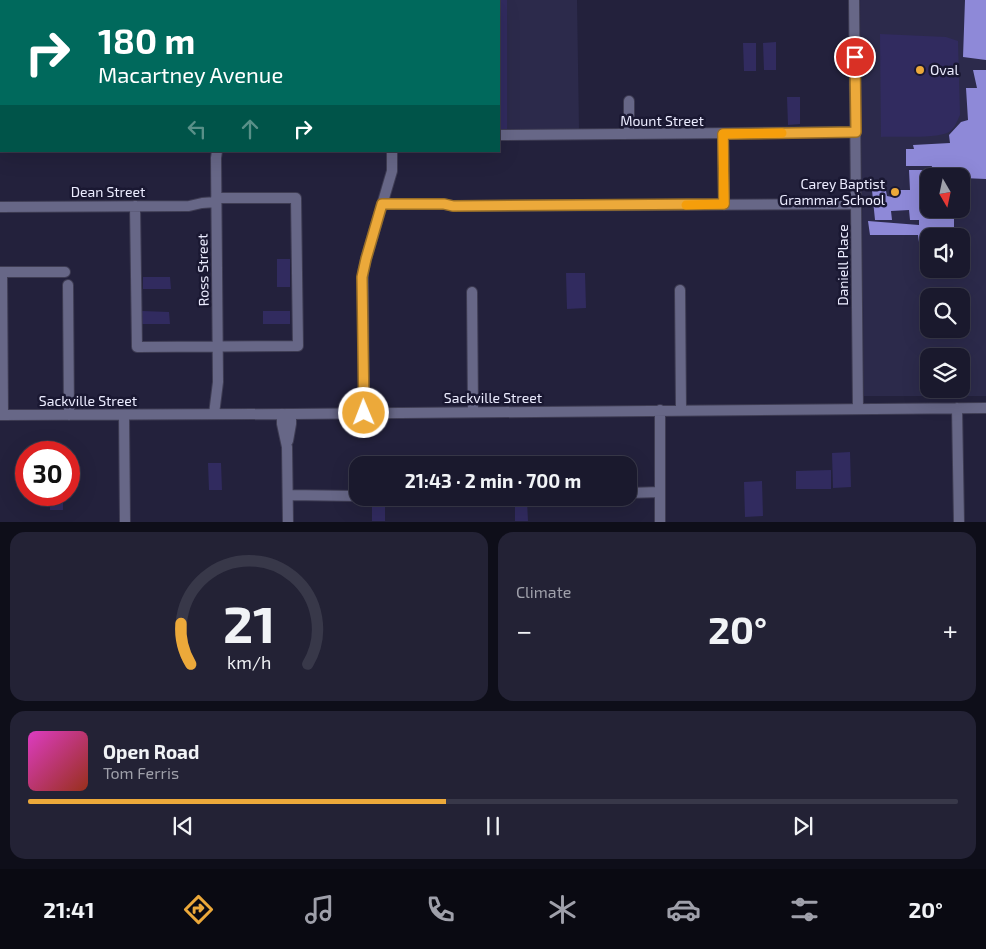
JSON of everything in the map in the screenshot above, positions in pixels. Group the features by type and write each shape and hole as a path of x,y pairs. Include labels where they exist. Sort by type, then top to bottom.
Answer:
{"street":[{"name":"Daniell Place","path":"854,0 858,409"},
{"path":"629,101 629,134"},
{"name":"Mount Street","path":"500,136 856,132"},
{"path":"723,134 724,204"},
{"path":"364,413 362,277 392,171 392,152"},
{"name":"Ross Street","path":"216,154 219,414"},
{"name":"Dean Street","path":"0,207 189,206 216,200 296,198 298,346 218,347"},
{"path":"382,204 444,204 453,206 856,204"},
{"path":"135,206 137,347 218,347"},
{"path":"2,415 1,272 65,272"},
{"path":"68,285 69,415"},
{"path":"680,290 681,410"},
{"path":"472,292 473,412"},
{"path":"958,408 959,522"},
{"name":"Sackville Street","path":"2,415 986,408"},
{"path":"660,410 660,522"},
{"path":"287,414 282,424 287,447 288,522"},
{"path":"124,415 125,522"},
{"path":"637,493 660,492"},
{"path":"288,495 349,496"}],"shaded area":[{"path":"500,0 507,0 507,129 500,130"},
{"path":"507,0 577,0 579,129 507,129"},
{"name":"Carey Baptist Grammar School","path":"860,0 986,0 986,396 970,396 970,348 920,348 920,396 864,396"},
{"name":"Oval","path":"880,34 946,37 958,41 960,115 949,132 935,136 881,137"},
{"path":"776,42 776,70 764,70 763,43"},
{"path":"743,43 756,43 756,71 744,71"},
{"path":"787,97 800,97 800,124 788,125"},
{"path":"277,259 290,259 290,287 277,287"},
{"path":"566,273 585,273 586,308 567,309"},
{"path":"143,277 170,277 171,289 143,289"},
{"path":"142,311 169,312 170,324 142,324"},
{"path":"263,311 290,311 290,324 263,324"},
{"path":"850,452 851,487 833,488 832,453"},
{"path":"208,463 221,463 222,490 209,490"},
{"path":"831,470 831,489 796,489 796,471"},
{"path":"762,481 763,516 745,517 744,482"},
{"path":"50,506 63,506 63,510 50,510"},
{"path":"372,506 385,506 385,521 372,521"},
{"path":"515,506 527,506 528,521 515,521"}],"building":[{"path":"965,0 986,0 986,60 963,57"},
{"path":"973,70 986,70 986,179 970,178 970,168 906,166 906,149 914,149 913,145 950,143 949,135 961,122 968,120 966,88 977,88"},
{"path":"909,170 920,170 920,218 954,218 954,228 920,228 920,249 918,235 870,235 868,221 919,225 919,220 910,220 909,210 891,211 892,220 875,220 872,190 886,191 887,196 892,197 892,190 910,190"}],"slow traffic":[{"path":"686,205 724,204 723,134 782,133"}],"place":[{"name":"Oval","path":"920,70"},
{"name":"Carey Baptist Grammar School","path":"895,192"}],"route":[{"path":"364,413 362,277 382,204 444,204 453,206 724,204 723,134 856,132 855,57"}]}
